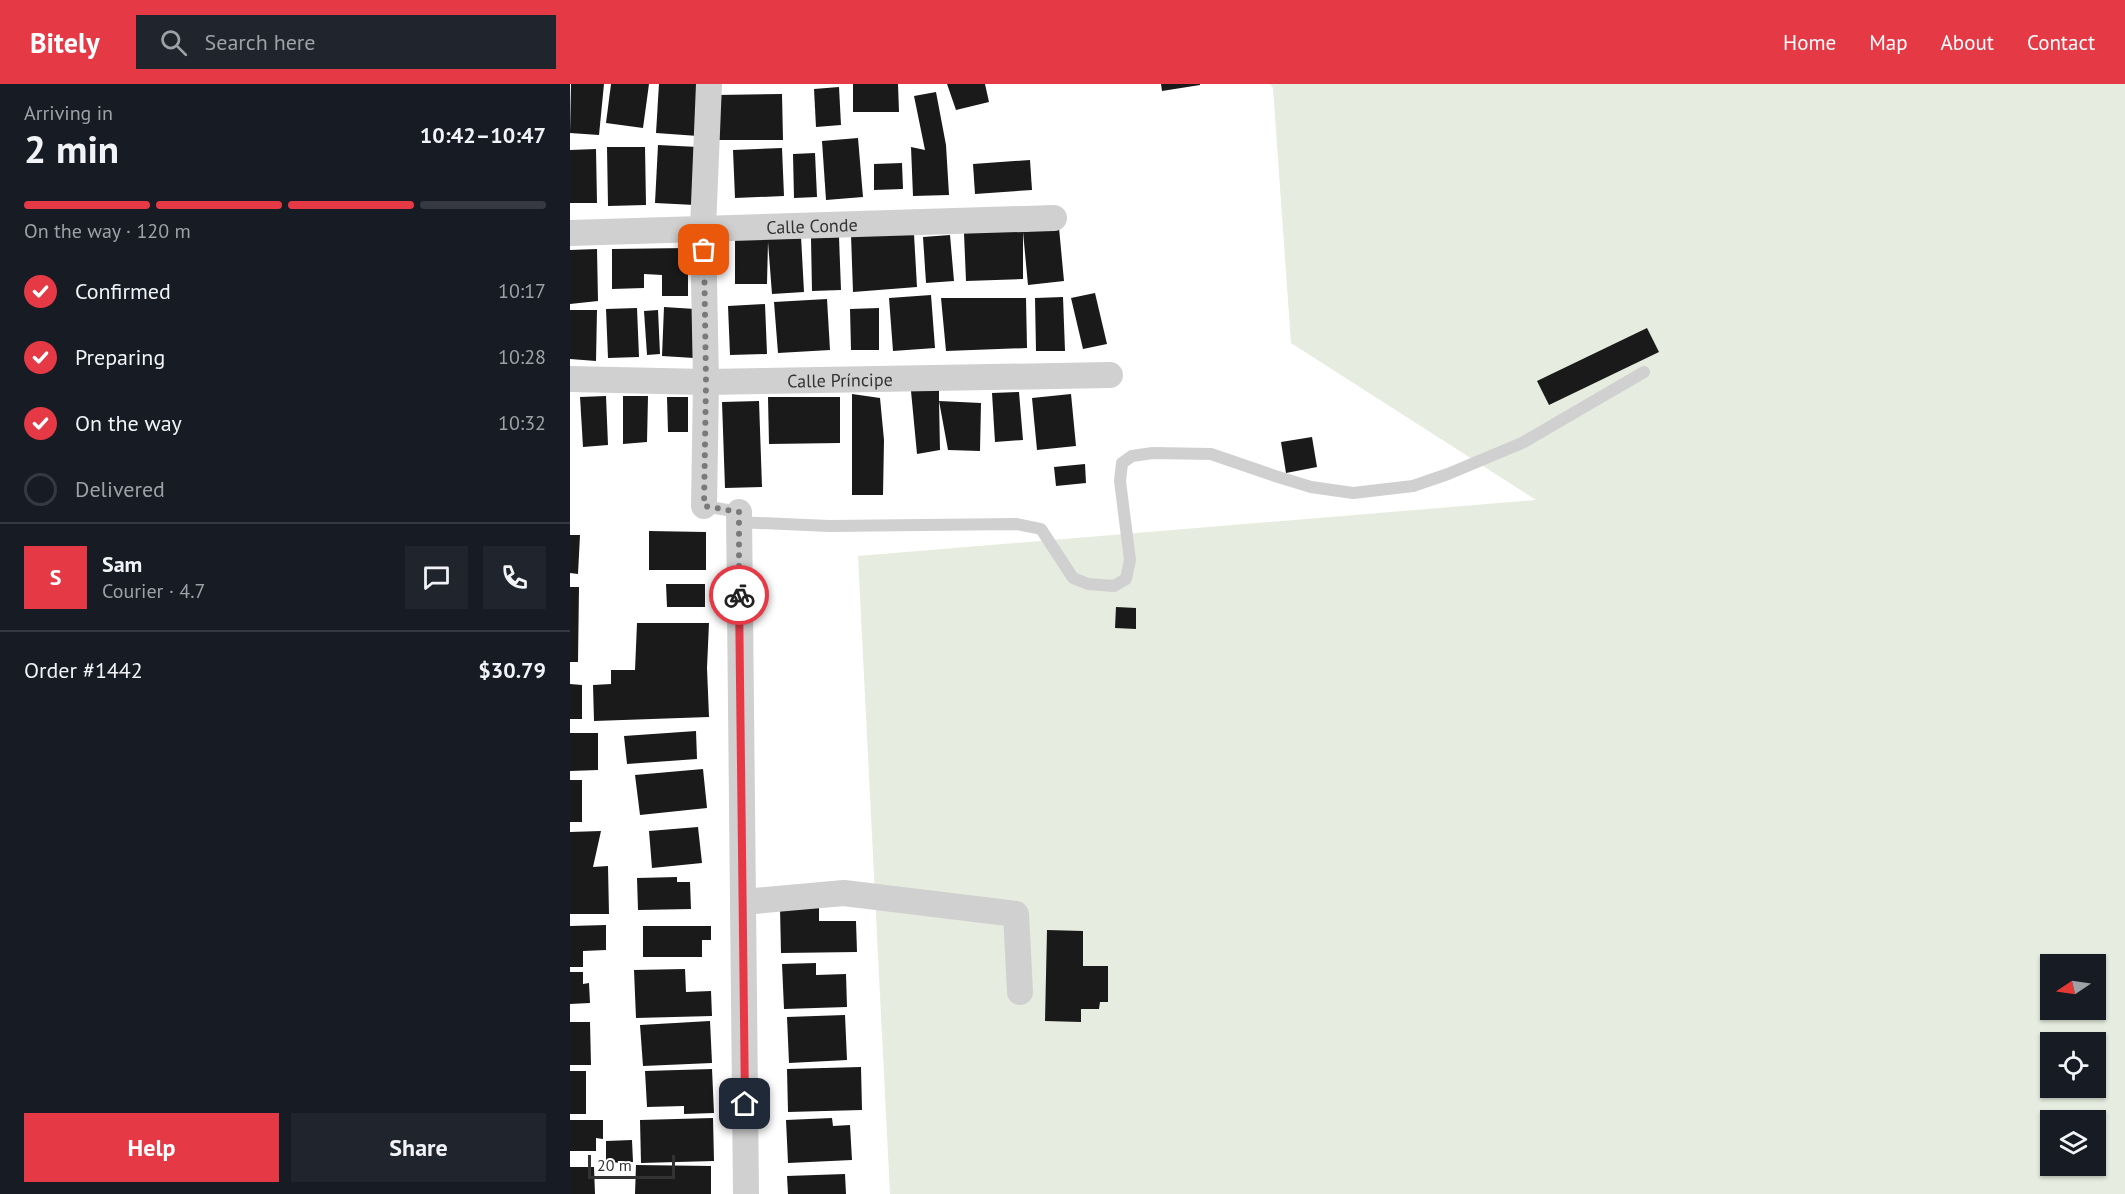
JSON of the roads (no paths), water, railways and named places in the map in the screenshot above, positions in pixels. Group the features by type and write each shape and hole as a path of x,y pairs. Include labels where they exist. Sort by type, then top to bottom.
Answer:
{"street":[{"path":"704,506 706,382 703,228 709,84"},
{"name":"Calle Conde","path":"570,233 1054,218"},
{"name":"Calle Príncipe","path":"570,379 706,382 1110,375"},
{"path":"738,517 746,1194"},
{"path":"742,902 843,893 1016,914 1020,992"}],"lane":[{"path":"704,506 738,517 829,526 1017,524 1041,529 1073,578 1088,584 1114,586 1126,579 1130,560 1120,482 1122,463 1132,456 1179,452 1211,454 1311,487 1353,493 1413,486 1522,443 1644,372"}]}
